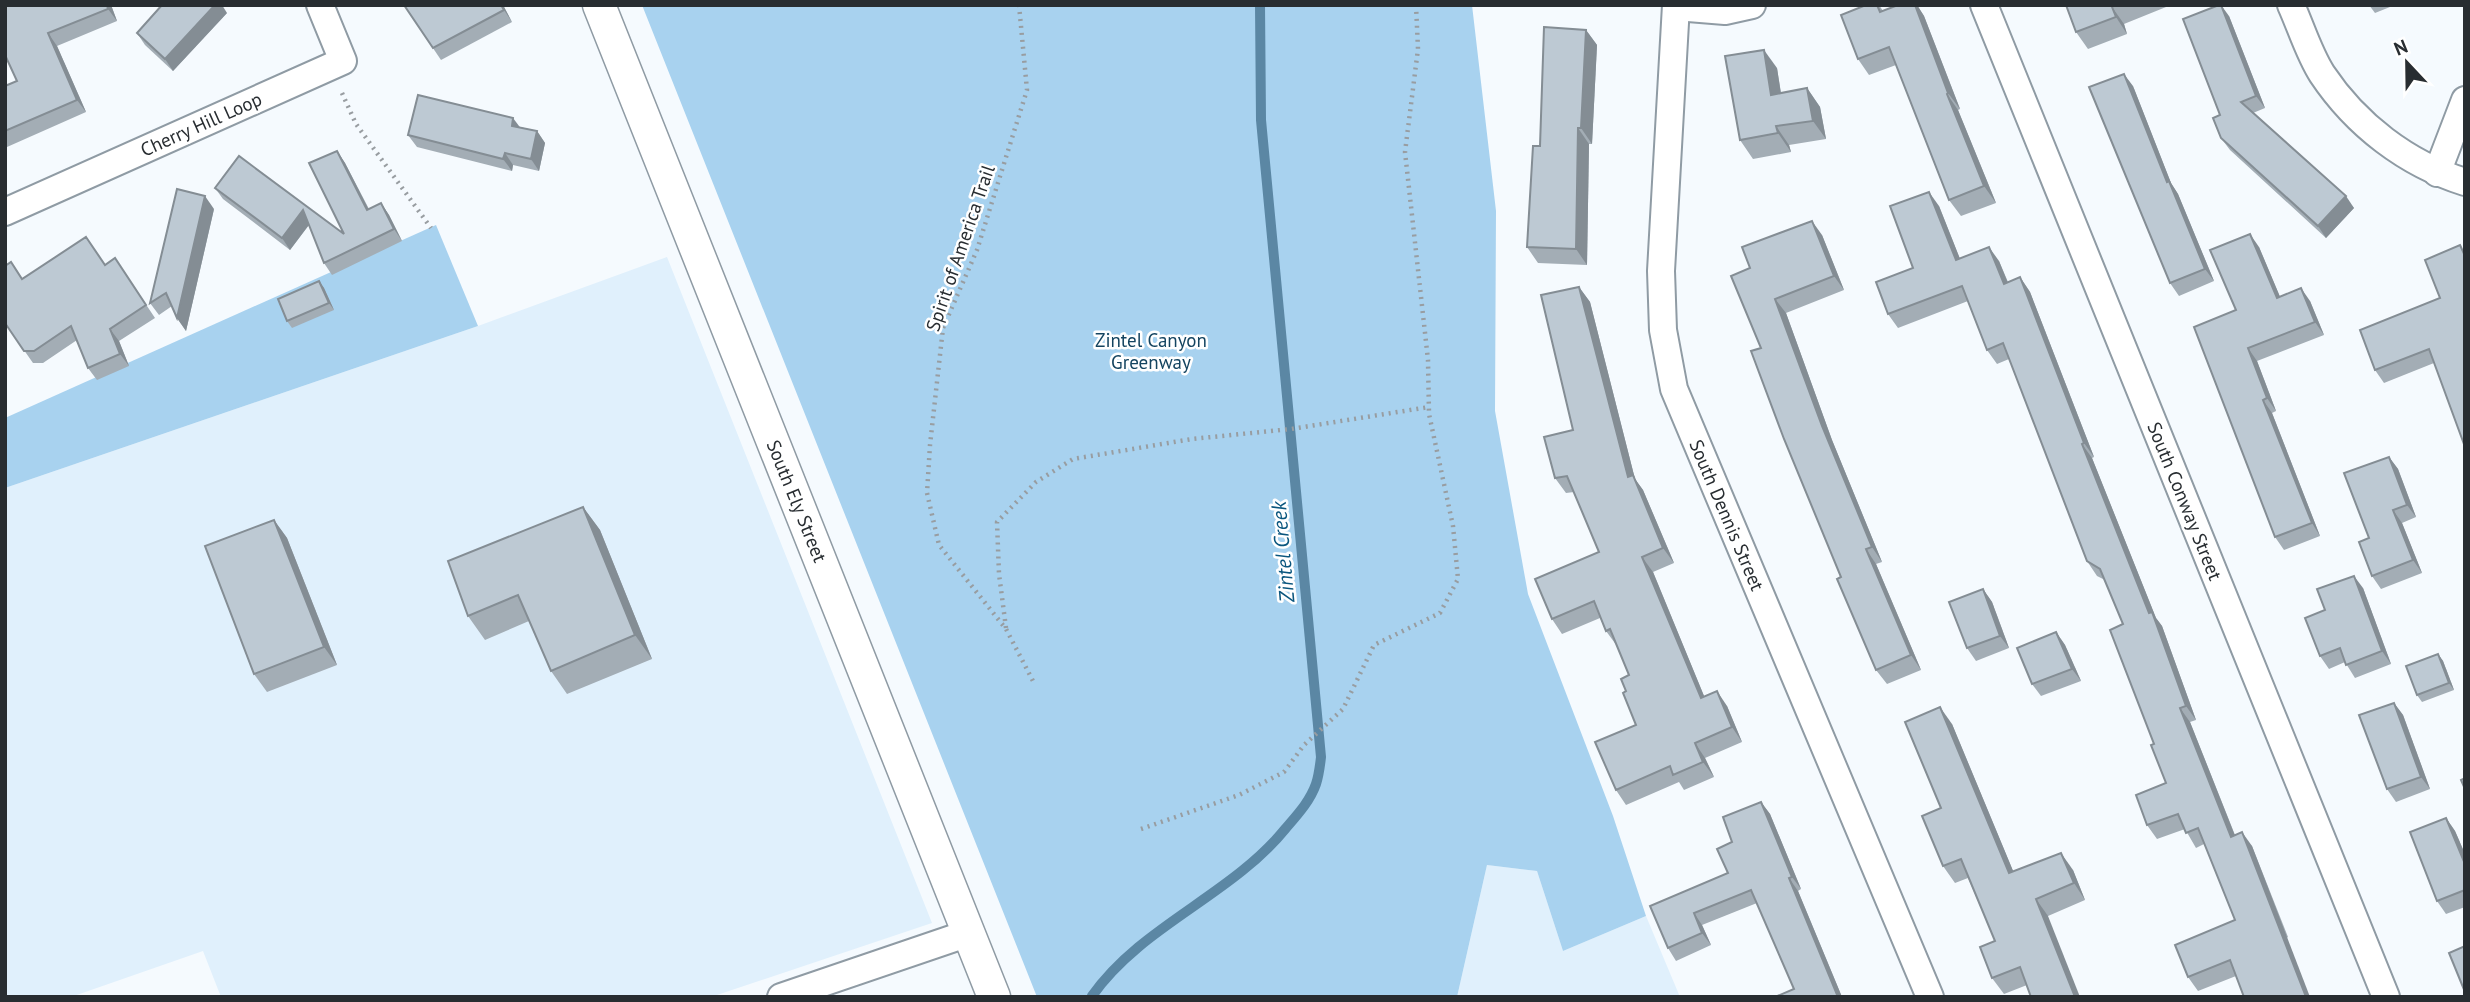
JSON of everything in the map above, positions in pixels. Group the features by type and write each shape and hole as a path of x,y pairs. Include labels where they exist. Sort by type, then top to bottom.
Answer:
{"street":[{"path":"320,5 343,61 330,66"},
{"name":"South Ely Street","path":"599,5 994,997"},
{"path":"1676,6 1725,11 1752,5"},
{"name":"South Conway Street","path":"1984,5 2386,997"},
{"path":"2291,5 2321,72 2348,107 2379,137 2437,173 2465,182"},
{"name":"South Dennis Street","path":"1676,6 1661,271 1663,330 1674,389 1930,997"},
{"name":"Cherry Hill Loop","path":"5,212 330,66"},
{"path":"2437,173 2465,100"},
{"path":"781,997 969,933"}],"path":[{"name":"Spirit of America Trail","path":"1019,5 1027,90 977,250 943,328 927,493 939,545 1006,629 1033,681"},
{"path":"1140,829 1238,795 1284,772 1304,744 1343,709 1374,645 1440,613 1458,579 1453,526 1429,407 1427,360 1405,152 1418,48 1416,5"},
{"path":"330,66 356,124 431,228"},
{"path":"1006,629 999,575 997,522 1036,482 1073,459 1192,439 1278,431 1429,407"}],"shaded area":[{"path":"667,257 932,923 711,997 221,997 203,951 71,997 5,997 5,488 478,326"},
{"path":"1487,865 1537,871 1563,951 1646,916 1680,997 1457,997"}],"green space":[{"name":"Zintel Canyon Greenway","path":"642,5 1472,5 1496,211 1495,411 1528,594 1613,816 1646,916 1563,951 1537,871 1487,865 1457,997 1037,997"},
{"path":"436,225 478,326 5,488 5,418"}],"building":[{"path":"5,5 107,5 108,9 48,33 77,100 5,131 5,86 17,81 5,55"},
{"path":"162,5 215,5 165,59 137,33"},
{"path":"404,5 501,5 504,10 433,48"},
{"path":"1866,5 1877,5 1880,12 1898,5 1915,5 1984,186 1949,200 1889,47 1858,59 1841,15"},
{"path":"2066,5 2115,5 2112,7 2116,17 2076,32"},
{"path":"2219,5 2256,96 2241,102 2346,196 2318,226 2221,138 2213,118 2220,115 2183,19"},
{"path":"1544,27 1586,30 1581,128 1578,128 1576,249 1527,247 1533,146 1540,146"},
{"path":"1764,50 1771,95 1807,88 1813,121 1776,126 1778,133 1740,140 1725,56"},
{"path":"2124,74 2205,269 2170,283 2089,87"},
{"path":"418,95 513,118 512,126 537,131 531,159 505,153 503,159 408,135"},
{"path":"337,151 367,210 381,203 394,229 324,263 303,210 282,238 215,188 239,156 344,234 309,163"},
{"path":"177,189 205,196 177,318 166,293 150,303"},
{"path":"1929,192 1956,260 1989,247 2004,284 2020,277 2084,443 2082,444 2149,613 2152,612 2186,706 2180,708 2231,837 2242,832 2306,997 2244,997 2230,960 2188,977 2175,945 2235,920 2198,828 2186,833 2178,814 2147,825 2136,795 2166,783 2151,745 2154,744 2110,630 2123,624 2100,569 2087,561 2003,343 1987,350 1962,286 1888,314 1876,282 1913,268 1890,206"},
{"path":"1812,221 1834,276 1775,299 1822,426 1872,547 1866,549 1911,655 1876,670 1837,579 1841,577 1751,351 1761,348 1731,276 1750,268 1742,247"},
{"path":"2250,234 2277,298 2301,288 2315,322 2248,348 2267,398 2263,400 2312,523 2275,537 2194,327 2236,310 2210,250"},
{"path":"86,237 105,265 115,258 146,305 110,329 120,354 88,368 71,326 34,351 24,351 5,323 5,266 11,262 22,279"},
{"path":"2460,245 2465,256 2465,447 2429,349 2375,370 2360,330 2440,298 2425,260"},
{"path":"319,281 329,303 287,321 278,299"},
{"path":"1579,287 1628,477 1633,475 1663,548 1642,557 1701,698 1717,691 1732,727 1695,743 1703,762 1673,775 1670,766 1616,790 1595,742 1636,725 1623,693 1626,691 1621,679 1629,675 1610,629 1606,631 1594,601 1552,619 1535,579 1599,552 1567,476 1555,478 1544,437 1573,430 1541,295"},
{"path":"2389,457 2407,505 2393,510 2413,560 2372,576 2359,542 2369,538 2344,473"},
{"path":"583,507 635,635 551,671 518,595 468,616 448,561"},
{"path":"274,520 324,647 254,674 205,546"},
{"path":"2354,576 2382,651 2346,665 2340,648 2320,656 2305,618 2325,610 2317,589"},
{"path":"1983,589 2000,636 1967,648 1949,602"},
{"path":"2056,632 2072,669 2032,684 2017,648"},
{"path":"2438,654 2449,683 2417,695 2406,666"},
{"path":"2394,703 2421,777 2387,789 2359,715"},
{"path":"1940,707 2009,873 2061,853 2074,883 2036,899 2075,997 2031,997 2020,967 1992,978 1980,947 1995,941 1961,859 1943,866 1922,816 1941,808 1905,722"},
{"path":"1761,802 1838,997 1775,997 1794,989 1751,890 1694,913 1702,933 1668,948 1650,906 1728,873 1717,849 1732,842 1723,817"},
{"path":"2446,818 2465,864 2465,890 2437,901 2410,832"},
{"path":"2465,946 2465,992 2449,953"}],"waterway":[{"name":"Zintel Creek","path":"1092,996 1112,971 1136,949 1240,873 1264,852 1307,802 1316,784 1319,770 1321,757 1261,120 1260,5"}]}
